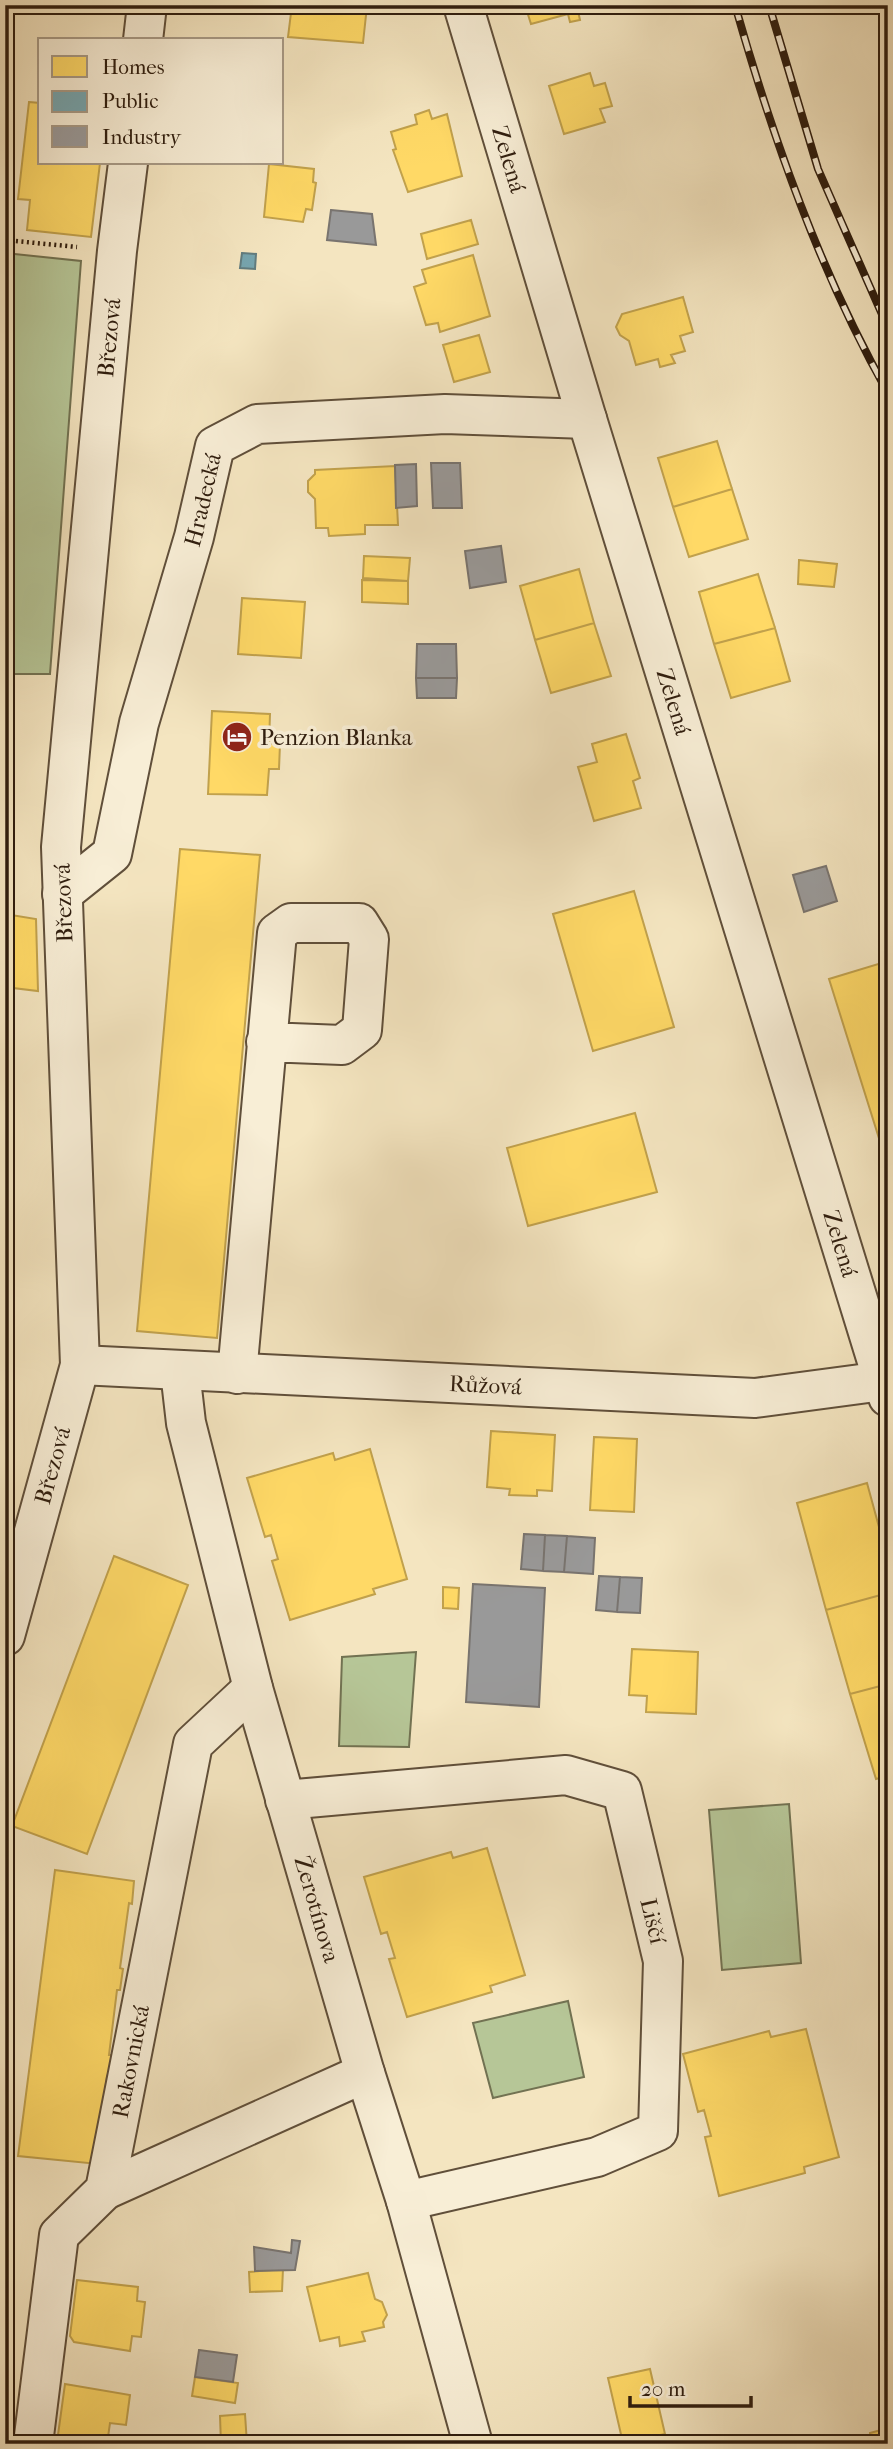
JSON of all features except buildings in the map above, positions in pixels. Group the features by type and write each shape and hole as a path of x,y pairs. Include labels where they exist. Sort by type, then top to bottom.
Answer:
{"street":[{"path":"143,38 147,5"},
{"name":"Zelená","path":"463,5 587,419 886,1385"},
{"name":"Březová","path":"5,1636 80,1365 61,847 117,251 128,164"},
{"name":"Hradecká","path":"62,894 112,854 139,723 194,537 215,446 257,424 445,414 587,419"},
{"path":"237,1374 266,1042"},
{"name":"Růžová","path":"80,1365 755,1398 886,1385"},
{"name":"Žerotínova","path":"180,1371 186,1423 253,1688 365,2073 406,2201 473,2444"},
{"name":"Rakovnická","path":"105,2190 193,1744 253,1688"},
{"name":"Liščí","path":"285,1800 566,1775 622,1791 663,1961 659,2131 597,2157 406,2201"},
{"path":"33,2444 59,2235 105,2190 365,2073"}],"path":[{"path":"5,240 117,251"}],"green space":[{"path":"5,253 81,261 50,674 5,674"},
{"path":"416,1652 409,1747 339,1746 342,1657"},
{"path":"789,1804 801,1963 722,1970 709,1810"},
{"path":"568,2001 584,2077 493,2098 473,2023"}],"railway":[{"path":"735,5 765,105 800,204 841,300 888,393"},
{"path":"769,5 818,169 888,328"}],"place":[{"name":"Penzion Blanka","path":"237,737"}]}
